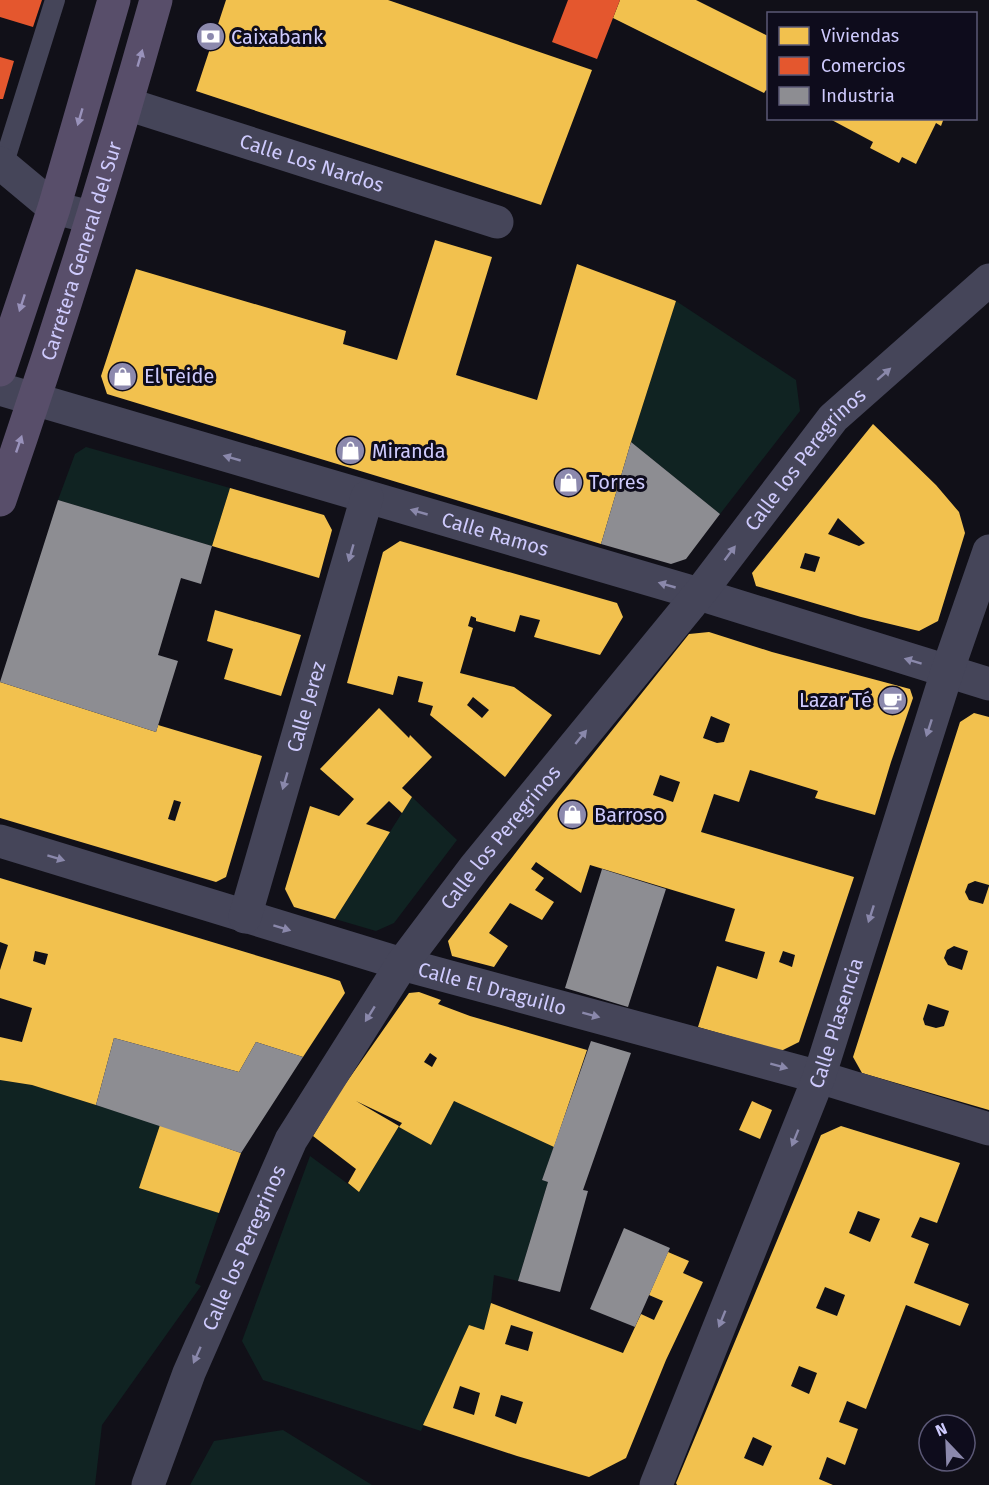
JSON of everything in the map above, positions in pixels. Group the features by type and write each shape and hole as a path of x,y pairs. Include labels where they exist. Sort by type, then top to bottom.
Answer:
{"main road":[{"name":"Carretera General del Sur","path":"0,370 54,208 114,0"},
{"name":"Carretera General del Sur","path":"0,500 35,400 127,104 156,0"}],"street":[{"name":"Calle Los Nardos","path":"127,104 497,222"},
{"path":"2,164 54,208 91,217"},
{"name":"Calle los Peregrinos","path":"148,1485 189,1373 291,1140 402,964 483,858 699,594 833,418 989,280"},
{"name":"Calle Ramos","path":"0,389 699,594 989,684"},
{"name":"Calle Jerez","path":"245,917 368,497"},
{"name":"Calle Plasencia","path":"656,1485 819,1077 947,672 989,551"},
{"name":"Calle El Draguillo","path":"0,841 402,964 819,1077 989,1129"}],"lane":[{"path":"2,164 54,0"}],"green space":[{"path":"676,301 796,380 800,411 720,514 631,442"},
{"path":"86,447 230,488 212,546 58,500 75,454"},
{"path":"412,797 457,840 394,923 376,931 335,919"},
{"path":"0,1080 32,1085 160,1125 139,1188 219,1213 195,1283 201,1286 102,1425 95,1485 0,1485"},
{"path":"454,1101 554,1147 542,1180 548,1182 518,1281 494,1275 491,1303 484,1330 469,1325 421,1431 263,1380 242,1341 310,1156 359,1192 399,1126 431,1145"},
{"path":"283,1430 372,1485 190,1485 214,1441"}],"building: Viviendas":[{"path":"226,0 388,0 592,70 541,205 196,91"},
{"path":"620,0 696,0 767,36 767,90 764,93 613,18"},
{"path":"832,120 943,120 941,126 936,123 916,164 902,157 899,163 870,148 873,142"},
{"path":"435,240 492,257 456,375 537,400 577,264 676,301 601,544 107,394 101,376 136,269 346,331 343,344 397,360"},
{"path":"873,424 936,485 959,512 965,533 938,621 919,631 861,617 756,586 752,573","holes":["838,518 865,543 859,546 828,534","805,553 820,557 815,572 800,568"]},
{"path":"230,488 324,515 332,530 319,578 212,546"},
{"path":"400,541 617,603 623,617 600,655 534,637 540,620 520,615 515,632 476,621 476,618 471,616 468,626 473,628 460,673 514,687 552,715 505,777 430,715 433,706 418,702 423,682 398,676 393,695 347,683 383,552","holes":["473,697 489,710 482,718 467,705"]},
{"path":"215,610 301,635 281,696 224,679 233,649 207,641"},
{"path":"709,632 772,652 910,689 913,698 875,815 815,798 818,791 750,770 739,802 714,794 701,832 854,877 799,1042 781,1051 698,1027 717,966 757,979 765,952 725,941 735,909 590,865 581,893 536,862 531,869 544,878 535,890 554,902 542,920 510,903 489,933 508,946 494,967 452,956 448,941 546,813 689,634","holes":["711,716 730,724 724,742 717,743 703,738","660,775 680,782 673,802 653,795","783,951 795,955 792,967 779,962"]},
{"path":"0,682 156,732 158,725 262,756 226,877 216,882 0,818","holes":["174,800 181,802 175,821 168,819"]},
{"path":"379,708 432,757 402,788 412,797 402,813 389,801 366,824 390,832 335,919 294,907 285,889 310,806 339,816 354,799 320,769"},
{"path":"974,713 989,717 989,885 975,881 968,884 965,892 969,900 983,904 989,886 989,1110 862,1073 853,1057 960,722","holes":["954,946 968,951 962,970 948,965 944,958 947,950","928,1004 949,1011 944,1026 936,1028 925,1025 923,1019"]},
{"path":"0,878 340,981 345,993 303,1057 256,1042 239,1072 114,1038 96,1105 32,1085 0,1080 0,1037 22,1042 32,1008 0,998 0,970 8,945 0,942","holes":["35,951 48,954 45,965 33,961"]},
{"path":"419,992 441,1000 438,1004 470,1016 587,1050 554,1147 454,1101 431,1145 399,1127 402,1123 356,1101 399,1126 359,1192 348,1183 356,1169 313,1136 339,1093 409,993","holes":["430,1053 437,1058 432,1067 424,1062"]},
{"path":"752,1101 772,1110 760,1139 739,1130"},
{"path":"160,1125 241,1153 219,1213 139,1188"},
{"path":"841,1126 960,1163 937,1223 920,1217 911,1237 929,1244 914,1283 969,1304 960,1326 906,1305 866,1409 847,1401 839,1422 858,1429 845,1465 827,1457 819,1479 833,1485 677,1485 676,1483 821,1135","holes":["858,1211 880,1219 870,1242 849,1233","825,1287 845,1295 837,1316 816,1308","799,1366 817,1373 809,1394 791,1386","753,1437 772,1446 763,1466 744,1458"]},
{"path":"668,1252 689,1261 683,1273 703,1282 666,1360 626,1458 589,1477 423,1425 469,1325 484,1330 491,1303 623,1353 641,1314 654,1320 663,1301 649,1295","holes":["511,1325 533,1332 528,1351 505,1344","460,1386 480,1393 474,1415 453,1408","501,1395 523,1402 516,1424 495,1416"]}],"building: Comercios":[{"path":"0,0 42,0 33,27 0,17"},
{"path":"568,0 620,0 597,59 552,42"},
{"path":"0,57 14,61 3,99 0,99"}],"building: Industria":[{"path":"631,442 720,514 686,559 671,564 601,544"},
{"path":"58,500 212,546 201,584 181,578 158,655 178,661 156,732 0,682"},
{"path":"602,869 666,889 628,1007 565,988"},
{"path":"114,1038 239,1072 256,1042 303,1057 241,1153 96,1105"},
{"path":"591,1041 631,1053 583,1190 588,1191 560,1292 518,1281 548,1182 542,1180"},
{"path":"624,1228 670,1248 635,1327 590,1309"}],"place":[{"name":"Caixabank","path":"210,37"},
{"name":"El Teide","path":"123,376"},
{"name":"Miranda","path":"351,451"},
{"name":"Torres","path":"568,482"},
{"name":"Lazar Té","path":"893,700"},
{"name":"Barroso","path":"573,815"}]}
